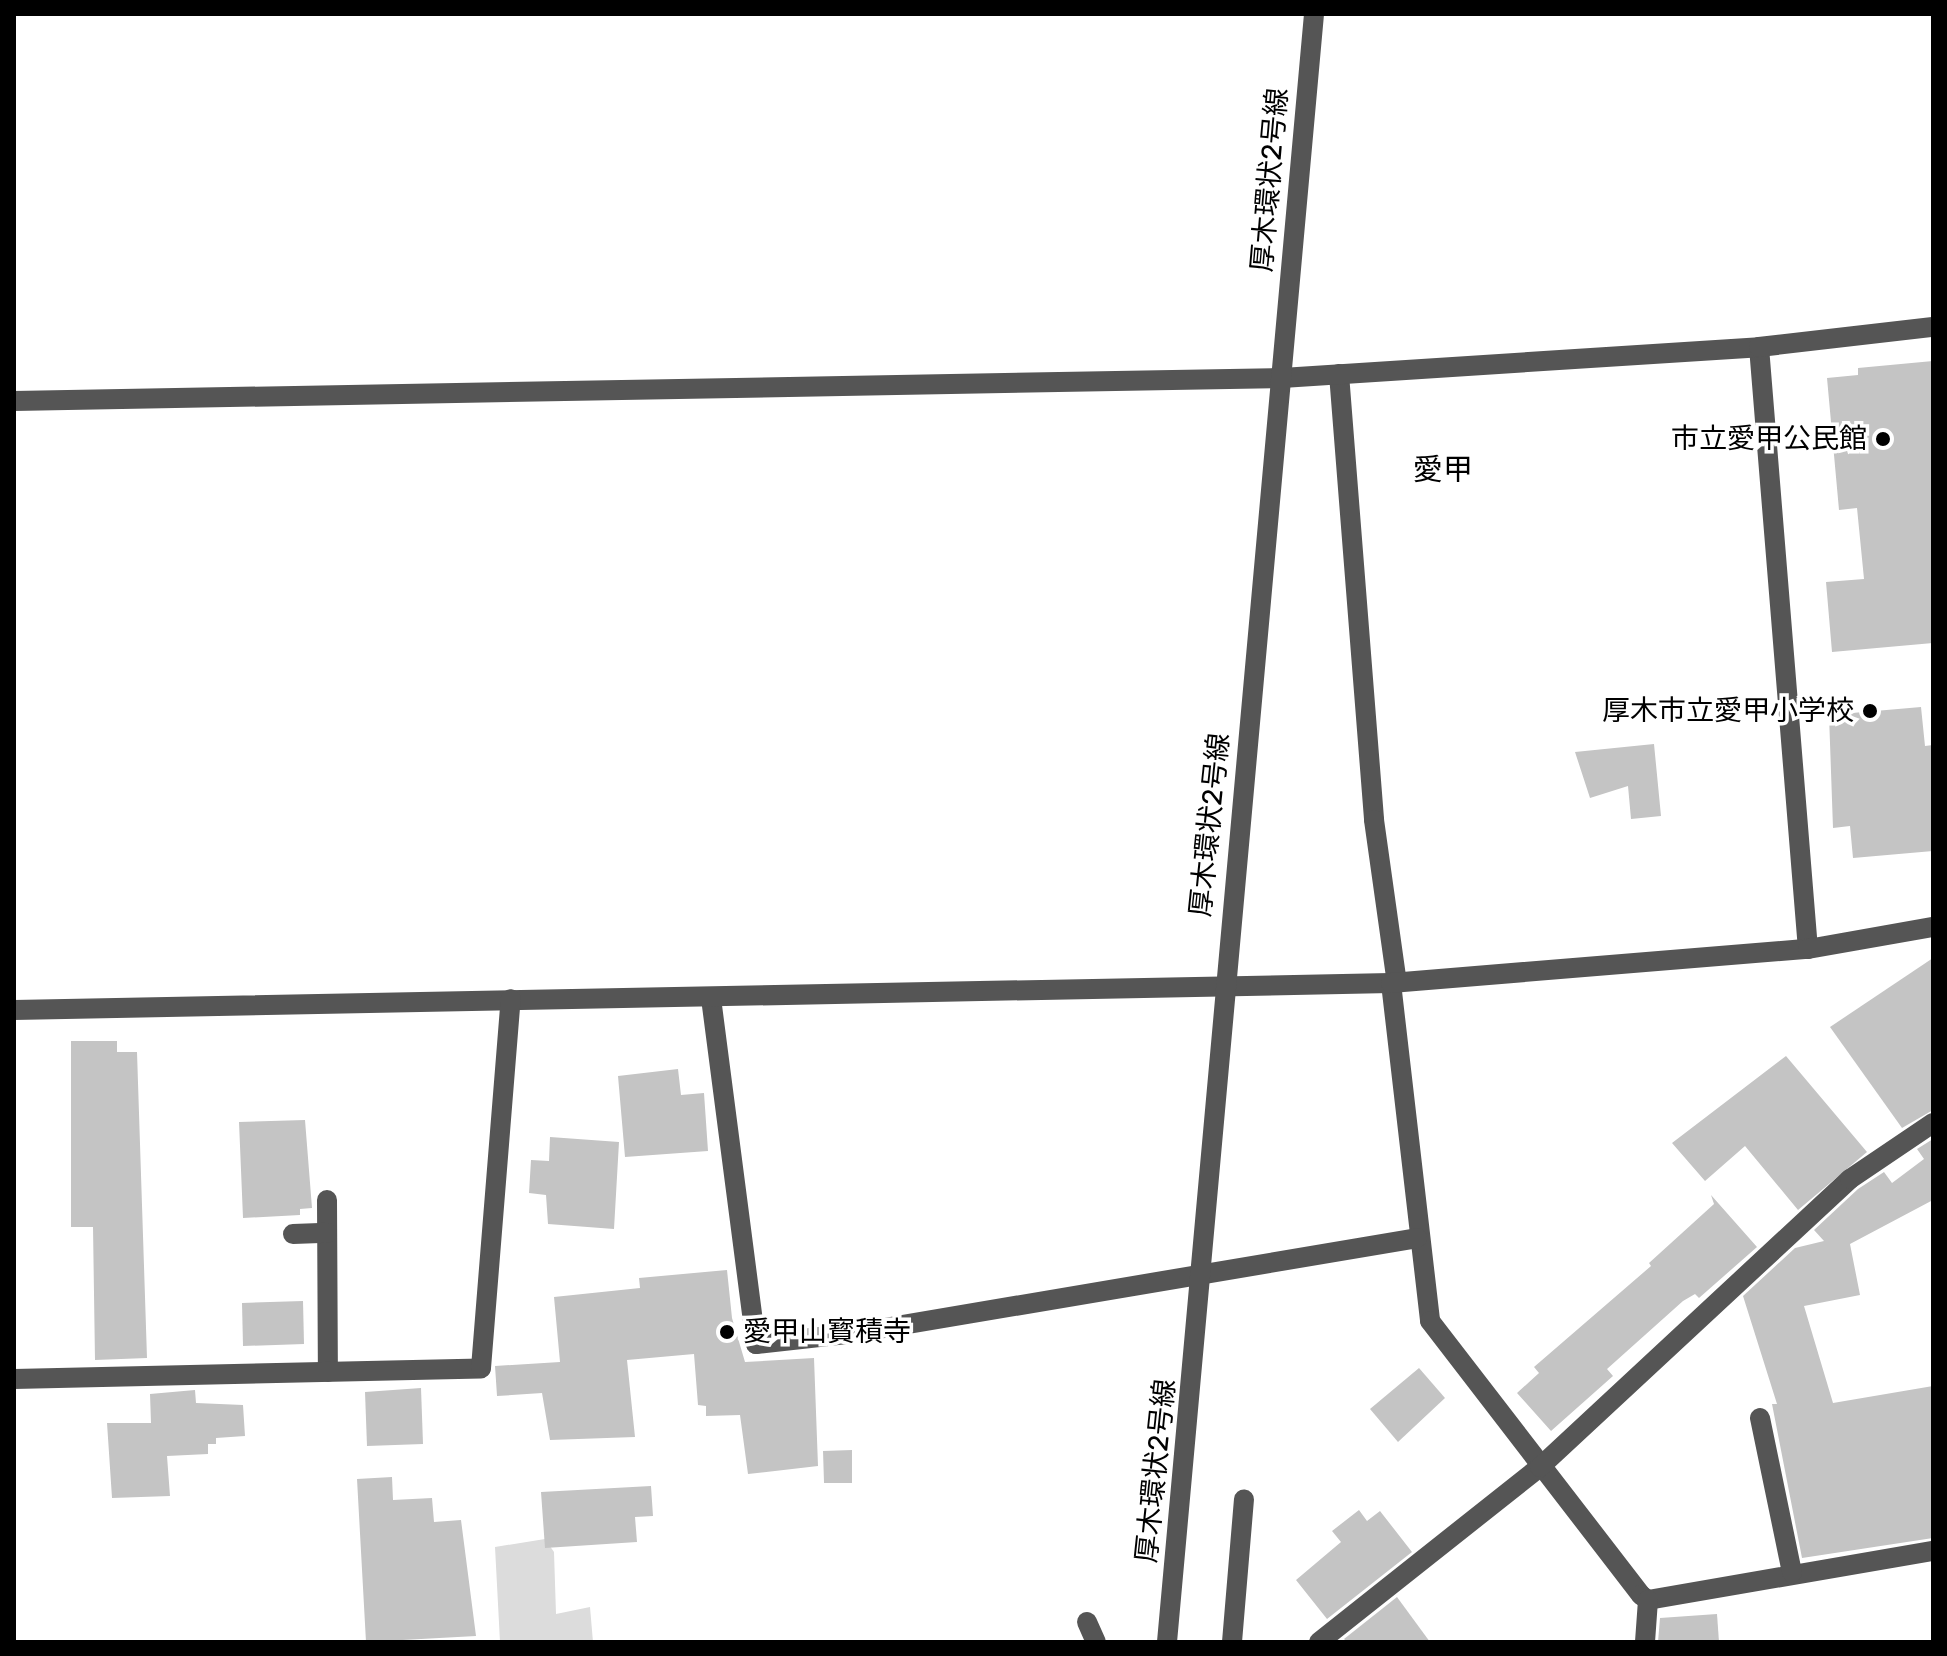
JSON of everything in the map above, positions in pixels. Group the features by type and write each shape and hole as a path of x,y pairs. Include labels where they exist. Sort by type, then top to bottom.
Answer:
{"street":[{"name":"厚木環状2号線","path":"1167,1642 1204,1277 1223,987 1314,14"},
{"path":"14,401 1282,378 1759,347 1933,327"},
{"path":"1759,347 1808,949"},
{"path":"1339,374 1374,820 1394,983 1417,1238 1430,1321 1540,1467 1648,1600 1645,1642"},
{"path":"14,1010 1394,983 1808,949 1933,927"},
{"path":"711,998 756,1344 855,1333 1204,1277 1417,1238"},
{"path":"14,1379 481,1368 511,999"},
{"path":"1319,1642 1540,1467 1850,1179 1933,1123"},
{"path":"327,1200 328,1372"},
{"path":"293,1234 327,1233"},
{"path":"1760,1418 1792,1573"},
{"path":"1232,1642 1244,1500"},
{"path":"1648,1600 1933,1551"},
{"path":"1087,1622 1096,1642"}],"shaded area":[{"path":"545,1539 554,1552 556,1614 590,1607 593,1642 500,1642 495,1547"}],"building":[{"path":"1933,361 1933,643 1832,652 1826,582 1864,579 1857,508 1839,510 1827,378 1858,375 1858,368"},
{"path":"1921,707 1925,746 1933,745 1933,851 1853,858 1850,826 1833,828 1829,715"},
{"path":"1654,744 1661,816 1631,819 1628,786 1590,798 1575,752"},
{"path":"1933,958 1933,1110 1902,1128 1830,1027"},
{"path":"71,1041 117,1041 117,1052 137,1052 147,1358 95,1360 93,1227 71,1227"},
{"path":"1786,1056 1867,1152 1798,1210 1745,1146 1705,1181 1672,1143"},
{"path":"678,1069 681,1095 704,1093 708,1151 625,1157 618,1076"},
{"path":"305,1120 312,1208 300,1209 300,1215 243,1218 239,1122"},
{"path":"550,1137 619,1142 614,1229 548,1224 546,1195 529,1193 531,1160 549,1161"},
{"path":"1933,1139 1933,1200 1850,1244 1860,1295 1804,1306 1833,1403 1933,1386 1933,1538 1802,1558 1772,1404 1777,1404 1743,1296 1795,1248 1824,1241 1814,1230 1858,1189 1884,1172 1892,1183 1924,1159 1917,1149"},
{"path":"1711,1195 1757,1247 1699,1298 1695,1294 1683,1301 1607,1369 1613,1376 1551,1431 1517,1393 1539,1373 1534,1367 1651,1266 1649,1263 1714,1204"},
{"path":"727,1270 732,1318 745,1362 814,1358 818,1466 748,1474 740,1415 706,1416 706,1406 698,1405 694,1354 627,1360 635,1437 550,1440 542,1393 497,1396 495,1366 560,1362 554,1297 640,1288 639,1278"},
{"path":"303,1301 304,1344 243,1346 242,1303"},
{"path":"1419,1368 1445,1398 1398,1442 1370,1409"},
{"path":"421,1388 423,1444 367,1446 365,1392"},
{"path":"195,1390 196,1403 243,1405 245,1436 216,1438 216,1444 208,1444 208,1454 167,1456 170,1496 112,1498 107,1423 151,1423 150,1394"},
{"path":"852,1450 852,1483 824,1483 823,1451"},
{"path":"392,1477 393,1500 432,1498 434,1522 461,1520 476,1636 366,1642 357,1479"},
{"path":"651,1486 653,1516 635,1517 637,1542 545,1548 541,1492"},
{"path":"1359,1510 1367,1521 1380,1511 1412,1552 1327,1619 1296,1580 1341,1542 1332,1531"},
{"path":"1397,1597 1430,1642 1347,1642 1344,1639"},
{"path":"1717,1614 1719,1642 1658,1642 1660,1618"}],"place":[{"name":"市立愛甲公民館","path":"1883,439"},
{"name":"厚木市立愛甲小学校","path":"1870,711"},
{"name":"愛甲山寳積寺","path":"727,1332"}],"district":[{"name":"愛甲","path":"1443,470"}]}
